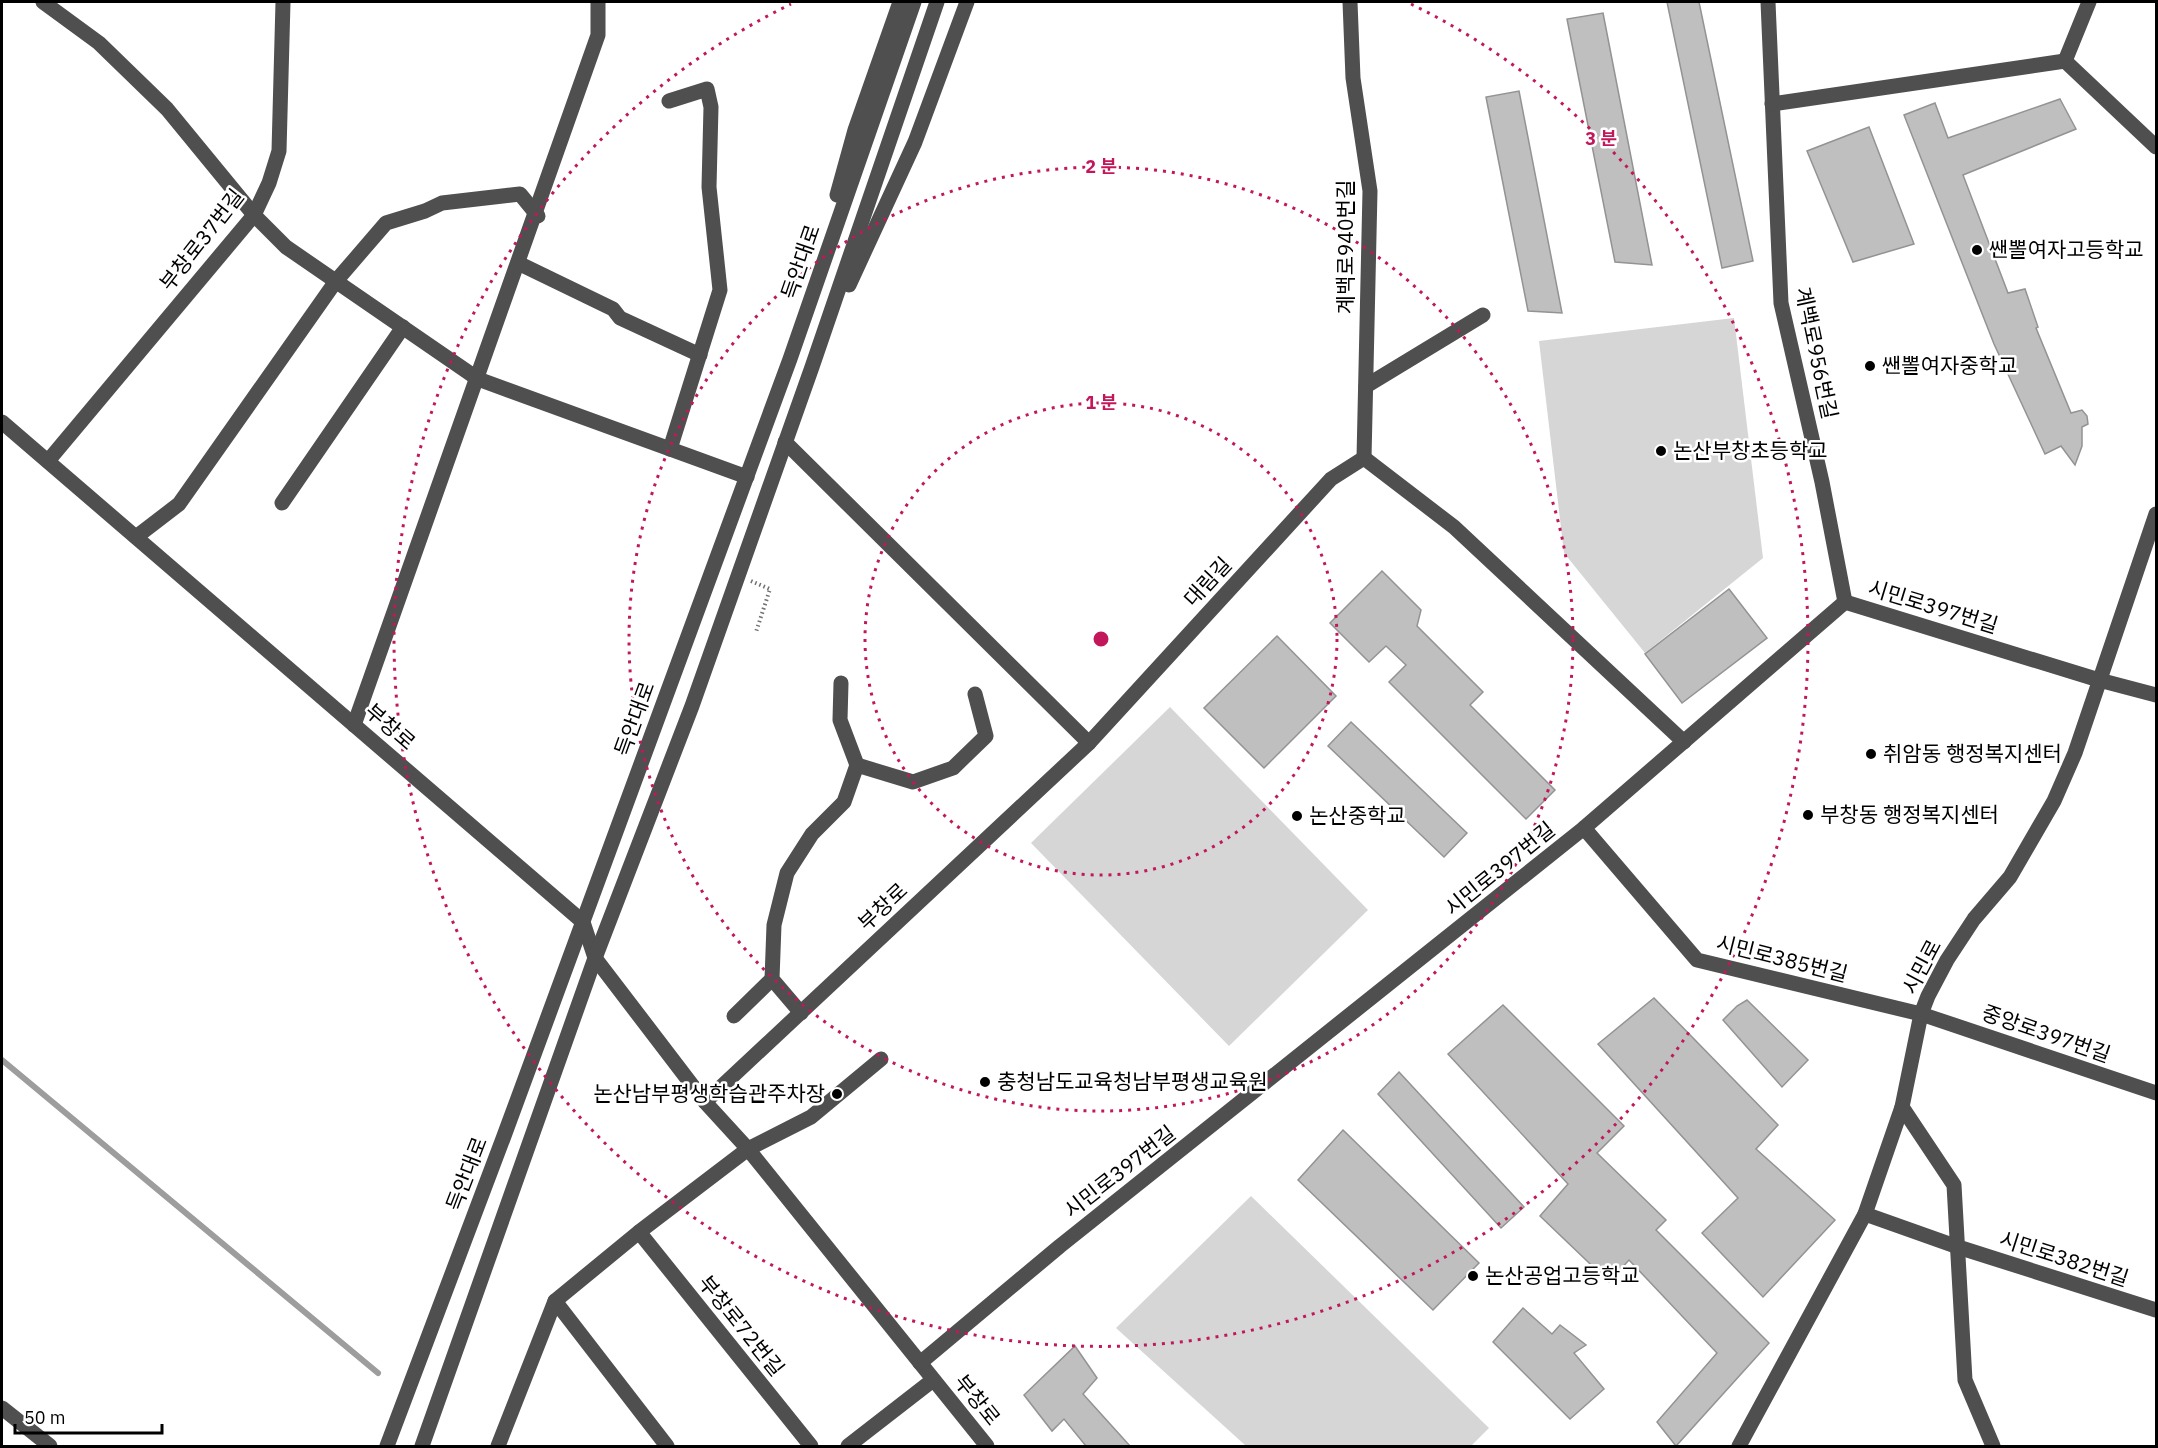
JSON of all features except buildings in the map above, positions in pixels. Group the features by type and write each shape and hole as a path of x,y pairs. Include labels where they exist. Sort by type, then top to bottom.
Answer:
{"street":[{"path":"43,2 99,43 167,109 254,215 286,247 402,327 478,378 747,477"},
{"name":"부창로37번길","path":"48,461 254,215 269,183 279,151 283,2"},
{"path":"354,725 537,214 598,35 598,2"},
{"path":"790,359 855,130 900,2"},
{"name":"득안대로","path":"387,1446 747,477 914,2"},
{"path":"422,1446 595,958 692,706 812,367 937,2"},
{"path":"812,367 915,142 967,2"},
{"name":"계백로940번길","path":"1350,2 1353,78 1370,191 1364,458"},
{"name":"계백로956번길","path":"1768,2 1781,303 1822,482 1845,602"},
{"path":"2065,62 2089,2"},
{"path":"1772,104 2065,62"},
{"path":"2065,62 2157,147"},
{"path":"669,101 707,89 711,107 709,187 720,290 670,449"},
{"path":"136,537 180,504 336,281 386,223 442,203 520,194 537,214"},
{"path":"518,263 613,309 620,318 700,356"},
{"path":"1366,386 1483,315"},
{"path":"282,503 402,327"},
{"name":"부창로","path":"2,422 583,922 595,958 705,1102 748,1149 987,1446"},
{"path":"785,442 1089,743"},
{"path":"1364,458 1454,527 1684,742"},
{"name":"대림길","path":"1089,743 1331,479 1364,458"},
{"name":"시민로","path":"1739,1446 1864,1214 1902,1107 1921,1014 1928,996 1947,960 1988,900 2010,877 2054,801 2075,753 2157,514"},
{"name":"시민로397번길","path":"920,1364 1060,1246 1584,828 1845,602 2099,680 2157,695"},
{"path":"801,1013 772,979 774,925 787,873 812,834 844,802 857,765 840,720 842,683"},
{"path":"857,765 913,782 953,768 986,736 975,694"},
{"name":"부창로","path":"705,1102 1089,743"},
{"name":"시민로385번길","path":"1584,828 1697,960 1921,1014"},
{"path":"734,1016 772,979"},
{"name":"중앙로397번길","path":"1921,1014 2157,1093"},
{"path":"498,1446 555,1301 639,1232 748,1149 811,1117 881,1059"},
{"path":"1902,1107 1954,1185 1965,1380 1993,1446"},
{"name":"시민로382번길","path":"1864,1214 1958,1247 2157,1310"},
{"name":"부창로72번길","path":"639,1232 811,1446"},
{"path":"555,1301 667,1446"},
{"path":"848,1446 933,1380"},
{"path":"2,1408 50,1446"}],"path":[{"path":"756,632 770,589"}],"shaded area":[{"path":"1734,318 1763,558 1645,653 1564,553 1539,341"},
{"path":"1170,707 1368,910 1229,1046 1031,843"},
{"path":"1251,1196 1489,1428 1471,1446 1246,1446 1116,1328"}],"waterway":[{"path":"2,1060 378,1373"}],"place":[{"name":"쌘뽈여자고등학교","path":"1977,250"},
{"name":"쌘뽈여자중학교","path":"1870,366"},
{"name":"논산부창초등학교","path":"1661,451"},
{"name":"취암동 행정복지센터","path":"1871,754"},
{"name":"부창동 행정복지센터","path":"1808,815"},
{"name":"논산중학교","path":"1297,816"},
{"name":"충청남도교육청남부평생교육원","path":"985,1082"},
{"name":"논산남부평생학습관주차장","path":"837,1094"},
{"name":"논산공업고등학교","path":"1473,1276"}]}
